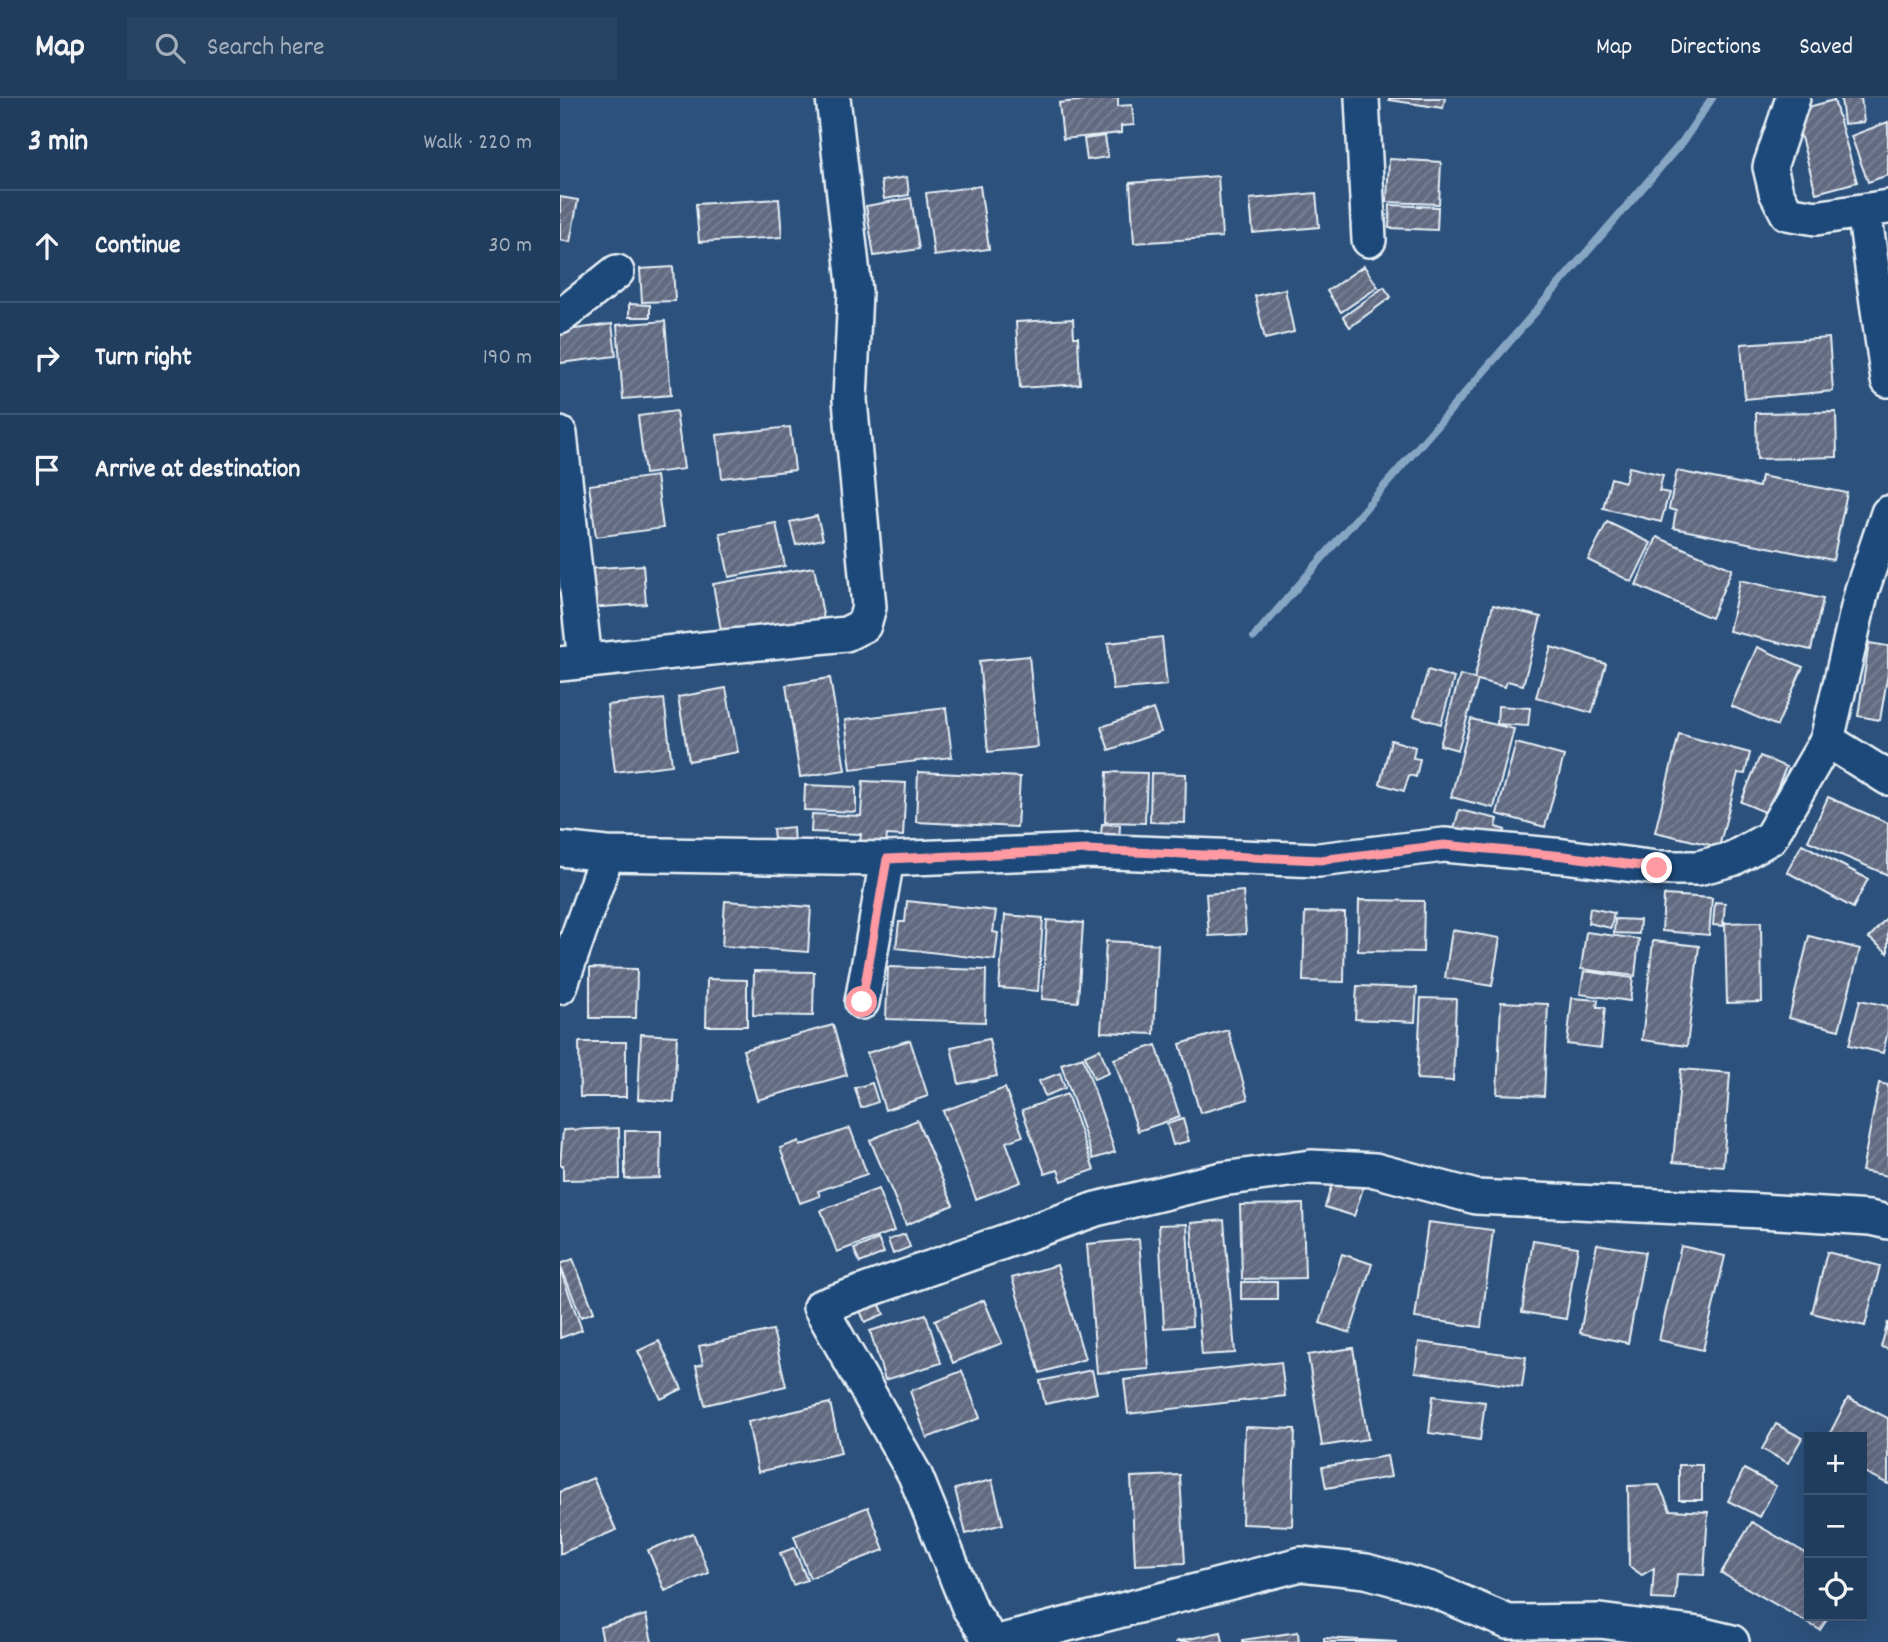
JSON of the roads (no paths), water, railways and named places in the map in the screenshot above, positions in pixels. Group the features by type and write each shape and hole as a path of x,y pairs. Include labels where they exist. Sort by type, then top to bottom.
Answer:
{"street":[{"path":"560,434 573,662 846,634 864,625 869,607 850,400 855,292 833,98"},
{"path":"1362,98 1369,240"},
{"path":"1793,98 1770,167 1776,192 1787,213 1816,218 1876,209 1888,380"},
{"path":"560,317 617,271"},
{"path":"560,849 607,854 887,859 1087,850 1320,860 1444,845 1657,868 1698,868 1732,859 1770,838 1827,740 1862,590 1888,513"},
{"path":"1827,740 1888,778"},
{"path":"560,987 607,854"},
{"path":"862,1002 887,859"},
{"path":"1732,1642 1699,1634 1600,1621 1505,1632 1431,1589 1366,1572 1301,1564 995,1642 969,1608 915,1475 820,1307 1096,1209 1222,1179 1311,1167 1375,1170 1476,1196 1761,1211 1870,1218 1888,1222"}],"waterway":[{"path":"1254,637 1683,141 1712,98"}]}
